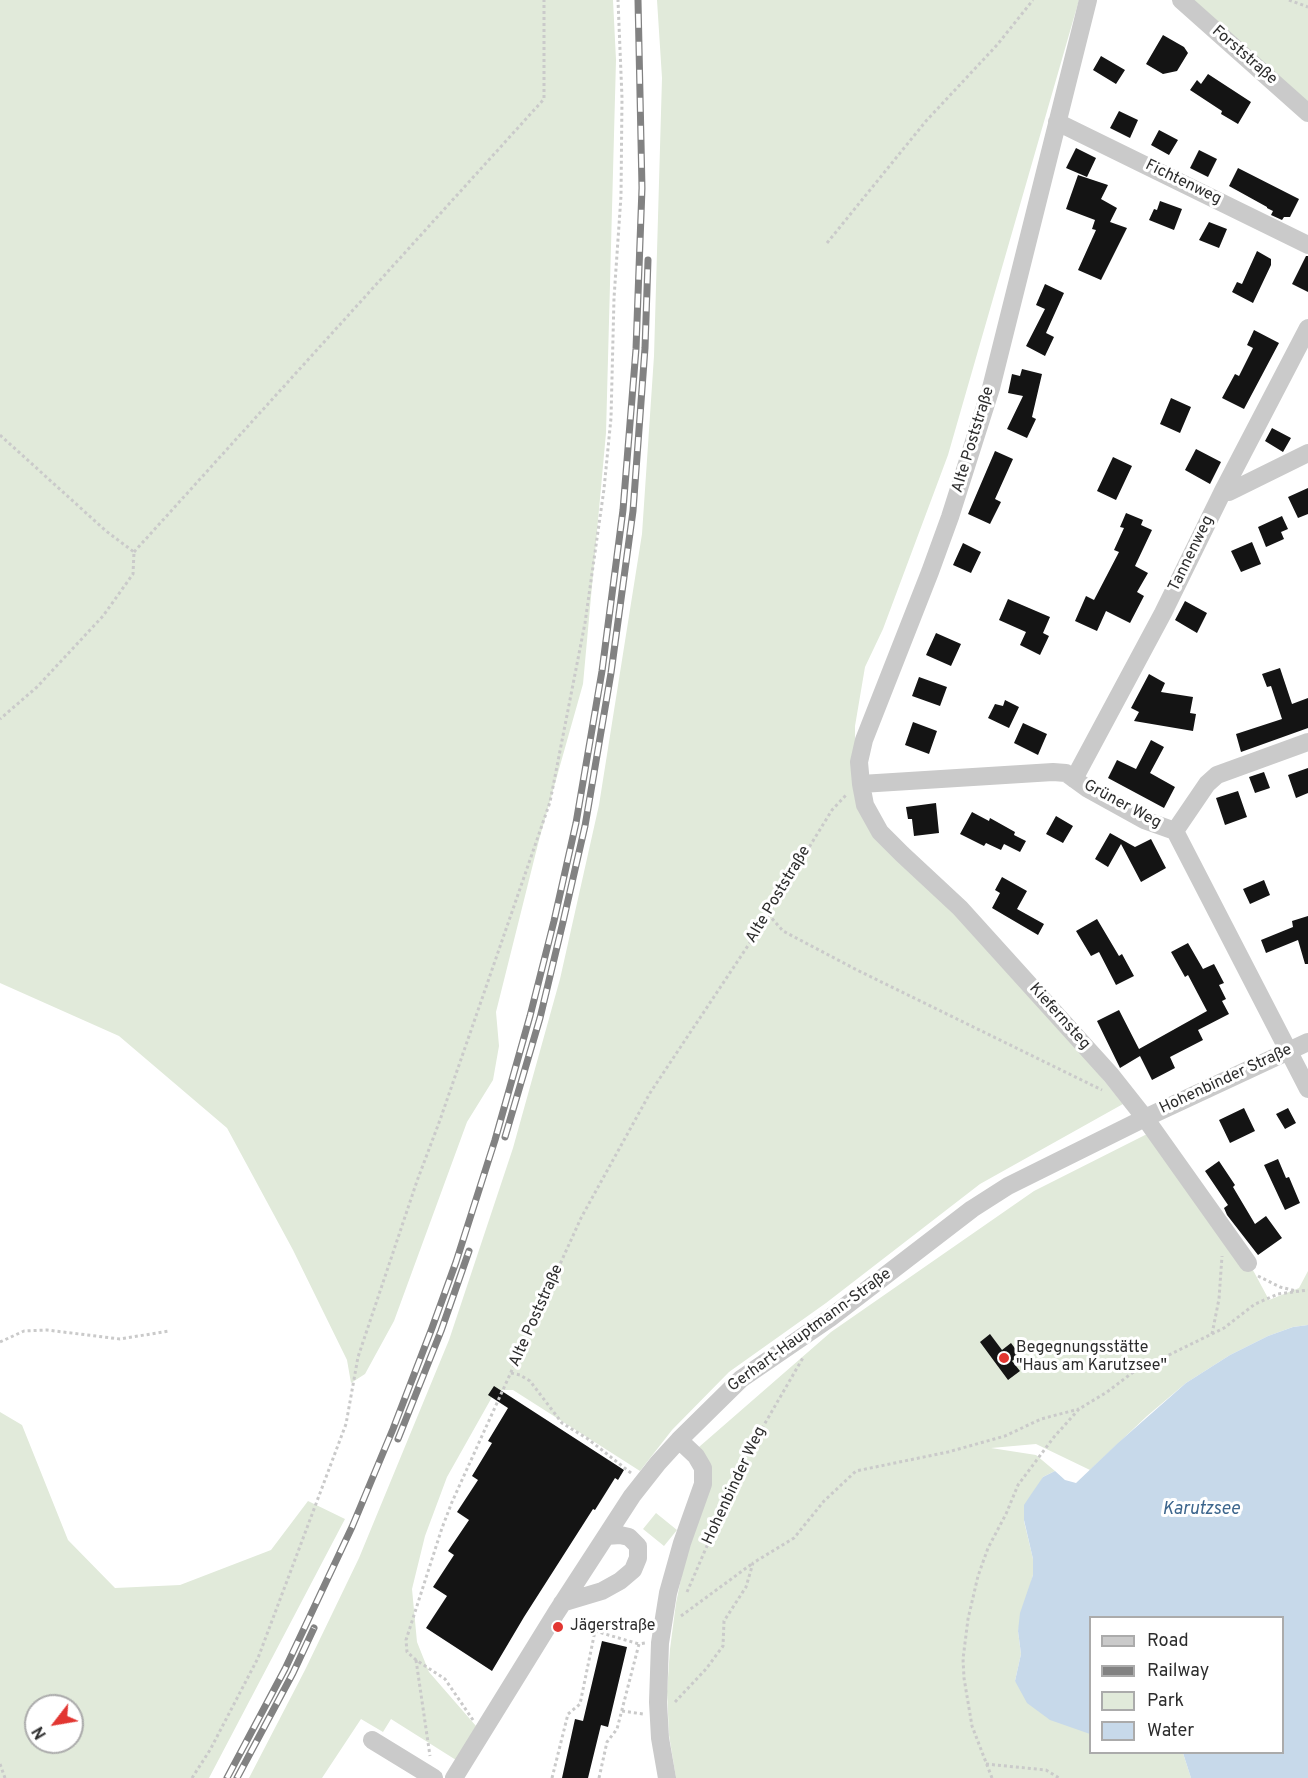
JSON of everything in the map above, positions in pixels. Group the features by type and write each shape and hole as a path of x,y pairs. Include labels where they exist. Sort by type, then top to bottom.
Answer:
{"street":[{"name":"Alte Poststraße","path":"861,784 859,762 864,741 934,561 991,388 1088,0"},
{"name":"Forststraße","path":"1181,0 1308,112"},
{"name":"Fichtenweg","path":"1058,122 1308,245"},
{"name":"Tannenweg","path":"1074,779 1163,613 1223,491 1308,328"},
{"path":"1223,491 1229,492 1308,453"},
{"path":"1175,831 1207,784 1217,775 1308,742"},
{"name":"Grüner Weg","path":"861,784 1066,773 1088,789 1144,820 1175,831 1308,1089"},
{"name":"Kiefernsteg","path":"861,784 865,805 880,832 960,908 1111,1075 1145,1118 1248,1263"},
{"name":"Hohenbinder Straße","path":"1145,1118 1308,1042"},
{"name":"Gerhart-Hauptmann-Straße","path":"454,1778 561,1604 642,1483 679,1440 741,1379 811,1330 972,1209 1046,1166 1145,1118"},
{"name":"Hohenbinder Weg","path":"667,1778 658,1709 660,1643 668,1593 682,1543 703,1484 703,1468 696,1456 679,1440"},
{"path":"561,1604 602,1591 620,1581 633,1570 638,1558 638,1546 629,1538 620,1535 606,1536"},
{"path":"372,1740 434,1778"}],"path":[{"path":"0,720 37,687 103,616 133,574 134,552 544,99 544,0"},
{"path":"192,1778 210,1750 258,1658 346,1424 358,1357 550,802 585,623 604,489 610,418 614,298 621,196 622,98 618,0"},
{"path":"828,243 926,121 997,45 1033,0"},
{"path":"1289,0 1308,7"},
{"path":"0,435 106,531 134,552"},
{"name":"Alte Poststraße","path":"434,1778 416,1660 408,1652 406,1640 442,1528 581,1218 650,1092 710,1005 832,810 841,798 861,784"},
{"path":"768,914 783,931 1109,1094"},
{"path":"1212,1334 1223,1268 1222,1226"},
{"path":"1248,1263 1258,1275 1280,1287 1301,1292"},
{"path":"679,1618 753,1563 794,1538 824,1501 856,1471 948,1452 1005,1436 1041,1419 1079,1409 1132,1373 1224,1328 1255,1304 1278,1294 1308,1290"},
{"path":"0,1342 24,1331 47,1330 120,1340 169,1331"},
{"name":"Hohenbinder Weg","path":"685,1595 746,1456 807,1350 811,1330"},
{"path":"511,1373 530,1381 562,1423 588,1439 642,1483"},
{"path":"992,1778 972,1726 964,1678 963,1659 968,1619 978,1576 988,1548 1018,1485 1054,1437 1079,1409"},
{"path":"622,1711 658,1709 675,1702 706,1669 723,1646 724,1621 746,1587 753,1563"},
{"path":"552,1778 561,1753 568,1714 582,1701 595,1631 639,1644 660,1643"},
{"path":"599,1778 607,1742 617,1729 639,1644"},
{"path":"416,1660 445,1679 466,1713 482,1730"},
{"path":"0,1764 5,1778"},
{"path":"986,1764 1046,1770 1059,1778"}],"green space":[{"path":"0,0 613,0 616,60 606,433 583,684 539,840 496,1012 499,1046 493,1080 467,1122 394,1321 365,1374 351,1383 347,1360 293,1250 227,1128 119,1036 0,983"},
{"path":"657,0 1079,0 948,455 883,629 865,667 855,726 855,744 863,804 1056,1021 1123,1104 980,1184 826,1303 729,1372 672,1430 640,1471 513,1390 496,1390 447,1477 425,1536 412,1589 417,1642 429,1672 476,1726 456,1760 391,1719 383,1732 361,1719 322,1778 249,1778 359,1558 449,1340 513,1148 560,979 599,805 642,534 654,356 662,78"},
{"path":"1179,0 1308,0 1308,113"},
{"path":"1153,1131 1254,1272 1269,1300 1299,1288 1308,1271 1308,1325 1293,1327 1268,1336 1230,1355 1186,1383 1090,1470 1036,1444 991,1448 1036,1455 1055,1471 1043,1477 1024,1521 1033,1559 1033,1575 1018,1631 1021,1654 1015,1681 1089,1733 1089,1754 1183,1754 1191,1778 676,1778 669,1735 667,1692 676,1603 687,1550 699,1447 831,1332 1034,1191"},
{"path":"0,1412 22,1425 68,1540 115,1588 180,1585 271,1550 308,1501 345,1519 209,1778 0,1778"},
{"path":"656,1513 677,1530 664,1546 643,1529"}],"water":[{"name":"Karutzsee","path":"1308,1325 1308,1778 1191,1778 1183,1754 1284,1754 1284,1616 1089,1616 1089,1734 1050,1720 1027,1703 1015,1681 1021,1654 1018,1631 1020,1613 1033,1575 1033,1559 1024,1520 1024,1505 1043,1477 1055,1471 1065,1480 1076,1483 1186,1383 1230,1355 1268,1336 1293,1327"}],"building":[{"path":"1163,35 1184,47 1188,53 1177,71 1163,74 1146,64"},
{"path":"1101,56 1125,70 1116,84 1093,70"},
{"path":"1208,74 1251,102 1238,124 1190,90 1197,80 1201,84"},
{"path":"1119,111 1138,120 1130,138 1110,128"},
{"path":"1159,130 1178,140 1169,155 1151,145"},
{"path":"1076,148 1096,158 1087,177 1066,168"},
{"path":"1199,150 1217,159 1208,177 1190,168"},
{"path":"1238,168 1299,199 1290,217 1284,217 1282,220 1271,215 1273,211 1229,186"},
{"path":"1078,175 1108,185 1101,199 1117,208 1110,222 1127,228 1101,280 1078,270 1096,230 1092,229 1095,220 1066,209"},
{"path":"1160,201 1182,209 1174,230 1149,220 1154,209 1157,210"},
{"path":"1209,222 1227,229 1219,248 1199,240"},
{"path":"1257,251 1271,259 1271,265 1253,303 1232,292 1237,282 1242,284"},
{"path":"1308,256 1308,292 1292,284"},
{"path":"1045,284 1064,293 1046,333 1054,337 1045,356 1026,346 1045,309 1036,305"},
{"path":"1254,330 1279,343 1244,409 1222,398 1235,374 1239,376 1253,348 1247,345"},
{"path":"1022,369 1042,374 1032,417 1036,419 1027,438 1007,429 1023,396 1008,393 1012,374 1020,376"},
{"path":"1171,398 1191,407 1180,433 1160,424"},
{"path":"1272,428 1291,438 1283,452 1265,441"},
{"path":"1196,449 1221,462 1210,484 1185,470"},
{"path":"995,451 1013,459 995,499 1001,502 990,524 968,514"},
{"path":"1113,457 1132,466 1116,500 1097,491"},
{"path":"1308,488 1308,514 1298,518 1288,497"},
{"path":"1126,513 1143,520 1141,525 1152,530 1135,566 1148,573 1137,592 1144,596 1130,623 1106,611 1097,631 1075,621 1086,596 1094,600 1119,552 1114,550 1124,528 1120,527"},
{"path":"1282,516 1288,529 1281,532 1284,539 1266,547 1258,527"},
{"path":"1252,542 1261,564 1241,572 1231,551"},
{"path":"963,543 981,552 971,573 953,565"},
{"path":"1008,599 1050,617 1043,633 1049,636 1040,655 1020,645 1026,632 999,620"},
{"path":"1185,601 1207,613 1197,633 1175,620"},
{"path":"936,633 961,644 951,666 926,655"},
{"path":"1280,668 1292,704 1308,698 1308,728 1241,752 1236,734 1282,719 1271,686 1267,687 1262,674"},
{"path":"1149,674 1165,683 1161,692 1193,697 1190,713 1196,714 1193,731 1134,721 1139,712 1131,708"},
{"path":"919,677 947,687 940,706 912,696"},
{"path":"1005,700 1019,707 1009,728 988,718 995,704 1003,706"},
{"path":"913,722 937,731 929,754 905,745"},
{"path":"1023,723 1047,734 1038,755 1014,743"},
{"path":"1151,740 1164,747 1150,773 1175,787 1164,808 1108,778 1117,760 1136,769"},
{"path":"1308,768 1308,793 1296,798 1288,775"},
{"path":"1264,772 1270,788 1255,793 1249,777"},
{"path":"1238,791 1247,817 1225,825 1216,798"},
{"path":"936,803 939,833 914,836 912,819 908,819 906,807"},
{"path":"972,812 989,821 990,818 1026,841 1020,852 1004,844 1001,850 986,843 984,846 960,834"},
{"path":"1056,816 1073,826 1063,843 1046,834"},
{"path":"1110,833 1135,847 1151,839 1166,868 1141,882 1121,844 1108,867 1095,859"},
{"path":"1002,877 1027,891 1017,909 1044,924 1038,935 992,908 1000,893 995,890"},
{"path":"1264,880 1270,895 1250,904 1243,889"},
{"path":"1308,916 1308,964 1305,964 1298,940 1266,953 1261,940 1293,927 1292,921"},
{"path":"1097,919 1119,956 1122,954 1134,976 1116,985 1099,952 1091,956 1076,931"},
{"path":"1188,943 1203,969 1214,964 1224,983 1219,985 1226,999 1222,1001 1229,1014 1198,1030 1203,1040 1170,1057 1175,1068 1152,1080 1140,1056 1120,1068 1097,1021 1119,1010 1139,1049 1207,1011 1188,975 1185,977 1171,952"},
{"path":"1244,1108 1255,1131 1230,1143 1219,1120"},
{"path":"1288,1108 1296,1123 1285,1129 1276,1114"},
{"path":"1278,1159 1300,1203 1285,1210 1264,1165"},
{"path":"1219,1161 1235,1185 1233,1187 1255,1224 1266,1216 1282,1238 1258,1255 1227,1215 1224,1208 1228,1205 1205,1171"},
{"name":"Begegnungsstätte \"Haus am Karutzsee\"","path":"990,1334 1002,1350 1011,1343 1020,1355 1012,1361 1020,1371 1008,1380 980,1342"},
{"path":"494,1386 624,1470 618,1480 615,1478 595,1510 593,1509 492,1671 426,1628 447,1596 433,1587 454,1555 448,1551 469,1520 457,1512 478,1480 472,1476 492,1443 488,1441 508,1408 488,1395"},
{"path":"602,1641 627,1647 608,1727 601,1725 588,1778 562,1778 575,1719 583,1721"}],"railway":[{"path":"227,1778 285,1669 352,1527 432,1328 495,1140 554,921 576,823 602,671 623,510 636,349 642,188 638,0"},
{"path":"505,1137 540,1018 585,826 611,673 633,511 645,348 648,260"},
{"path":"398,1439 441,1331 469,1251"},
{"path":"237,1778 293,1673 314,1628"}],"place":[{"name":"Begegnungsstätte \"Haus am Karutzsee\"","path":"1004,1358"},
{"name":"Jägerstraße","path":"558,1627"}]}
